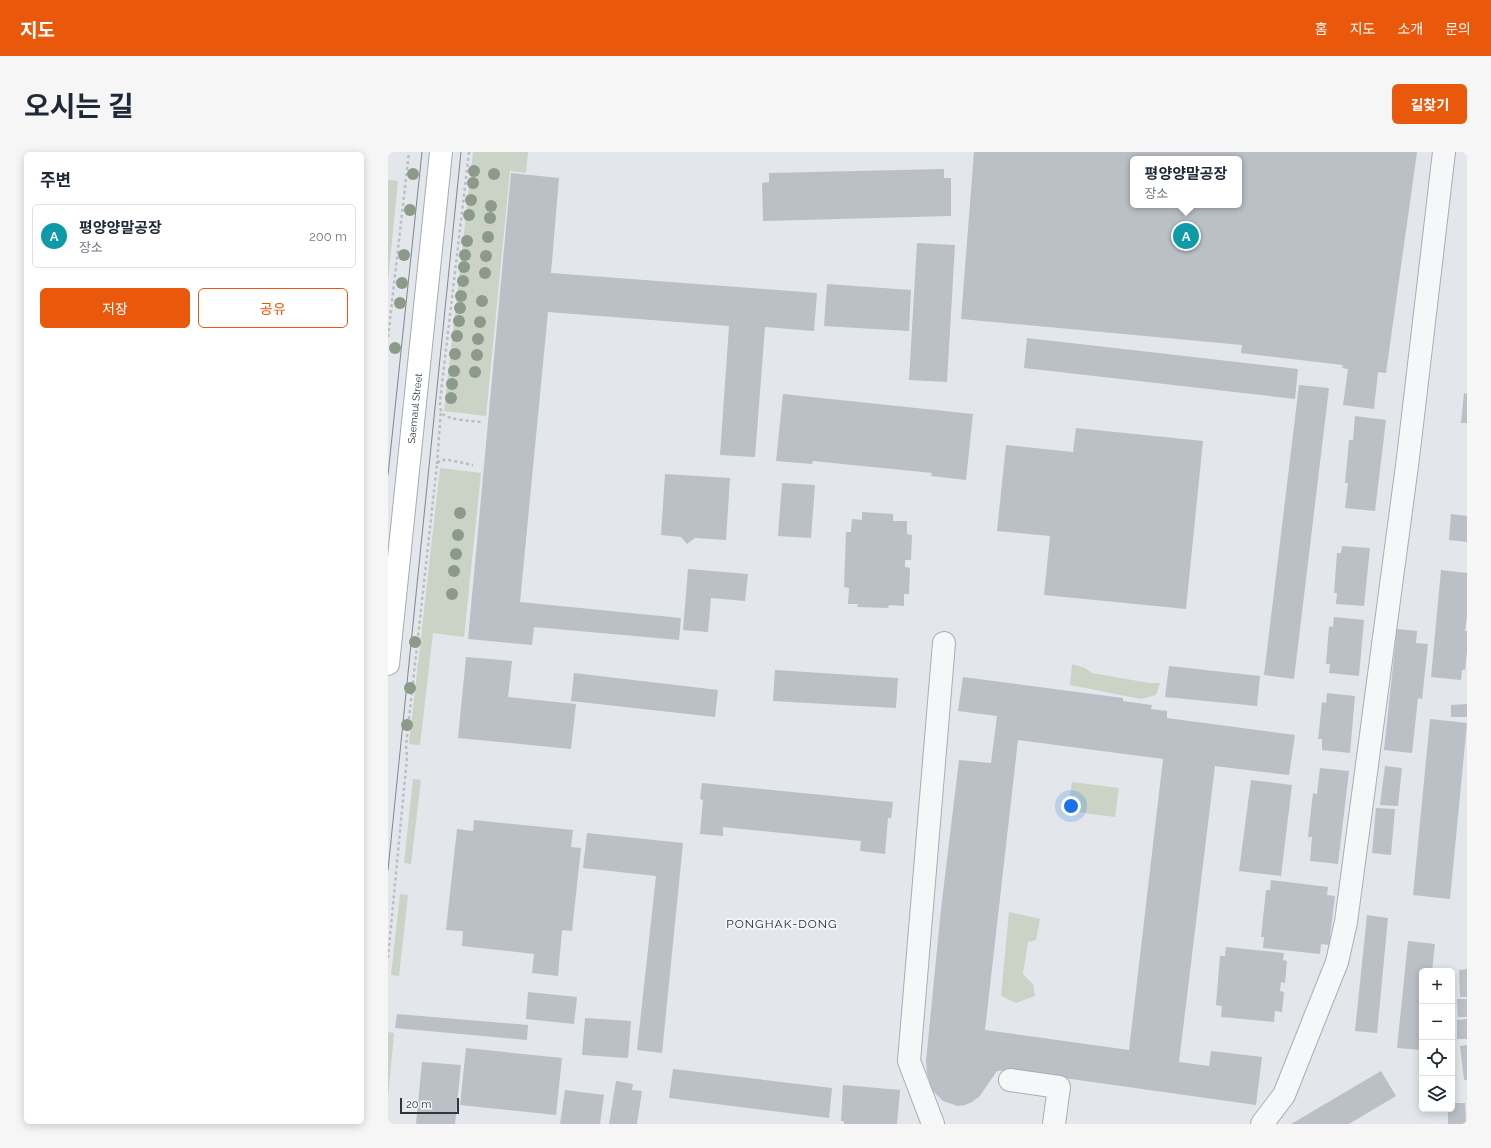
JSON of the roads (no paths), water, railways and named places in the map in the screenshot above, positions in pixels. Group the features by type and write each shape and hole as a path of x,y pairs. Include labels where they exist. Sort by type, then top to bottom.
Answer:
{"main road":[{"name":"Saemaul Street","path":"388,664 394,556 441,152"}],"street":[{"path":"1262,1124 1284,1095 1337,962 1346,922 1406,466 1444,152"},
{"path":"933,1124 909,1061 944,643"},
{"path":"1010,1080 1059,1087 1054,1124"}],"tram line":[{"path":"388,475 422,152"},
{"path":"388,870 461,152"}],"place":[{"name":"평양양말공장","path":"1186,236"}],"district":[{"name":"PONGHAK-DONG","path":"782,924"}]}
